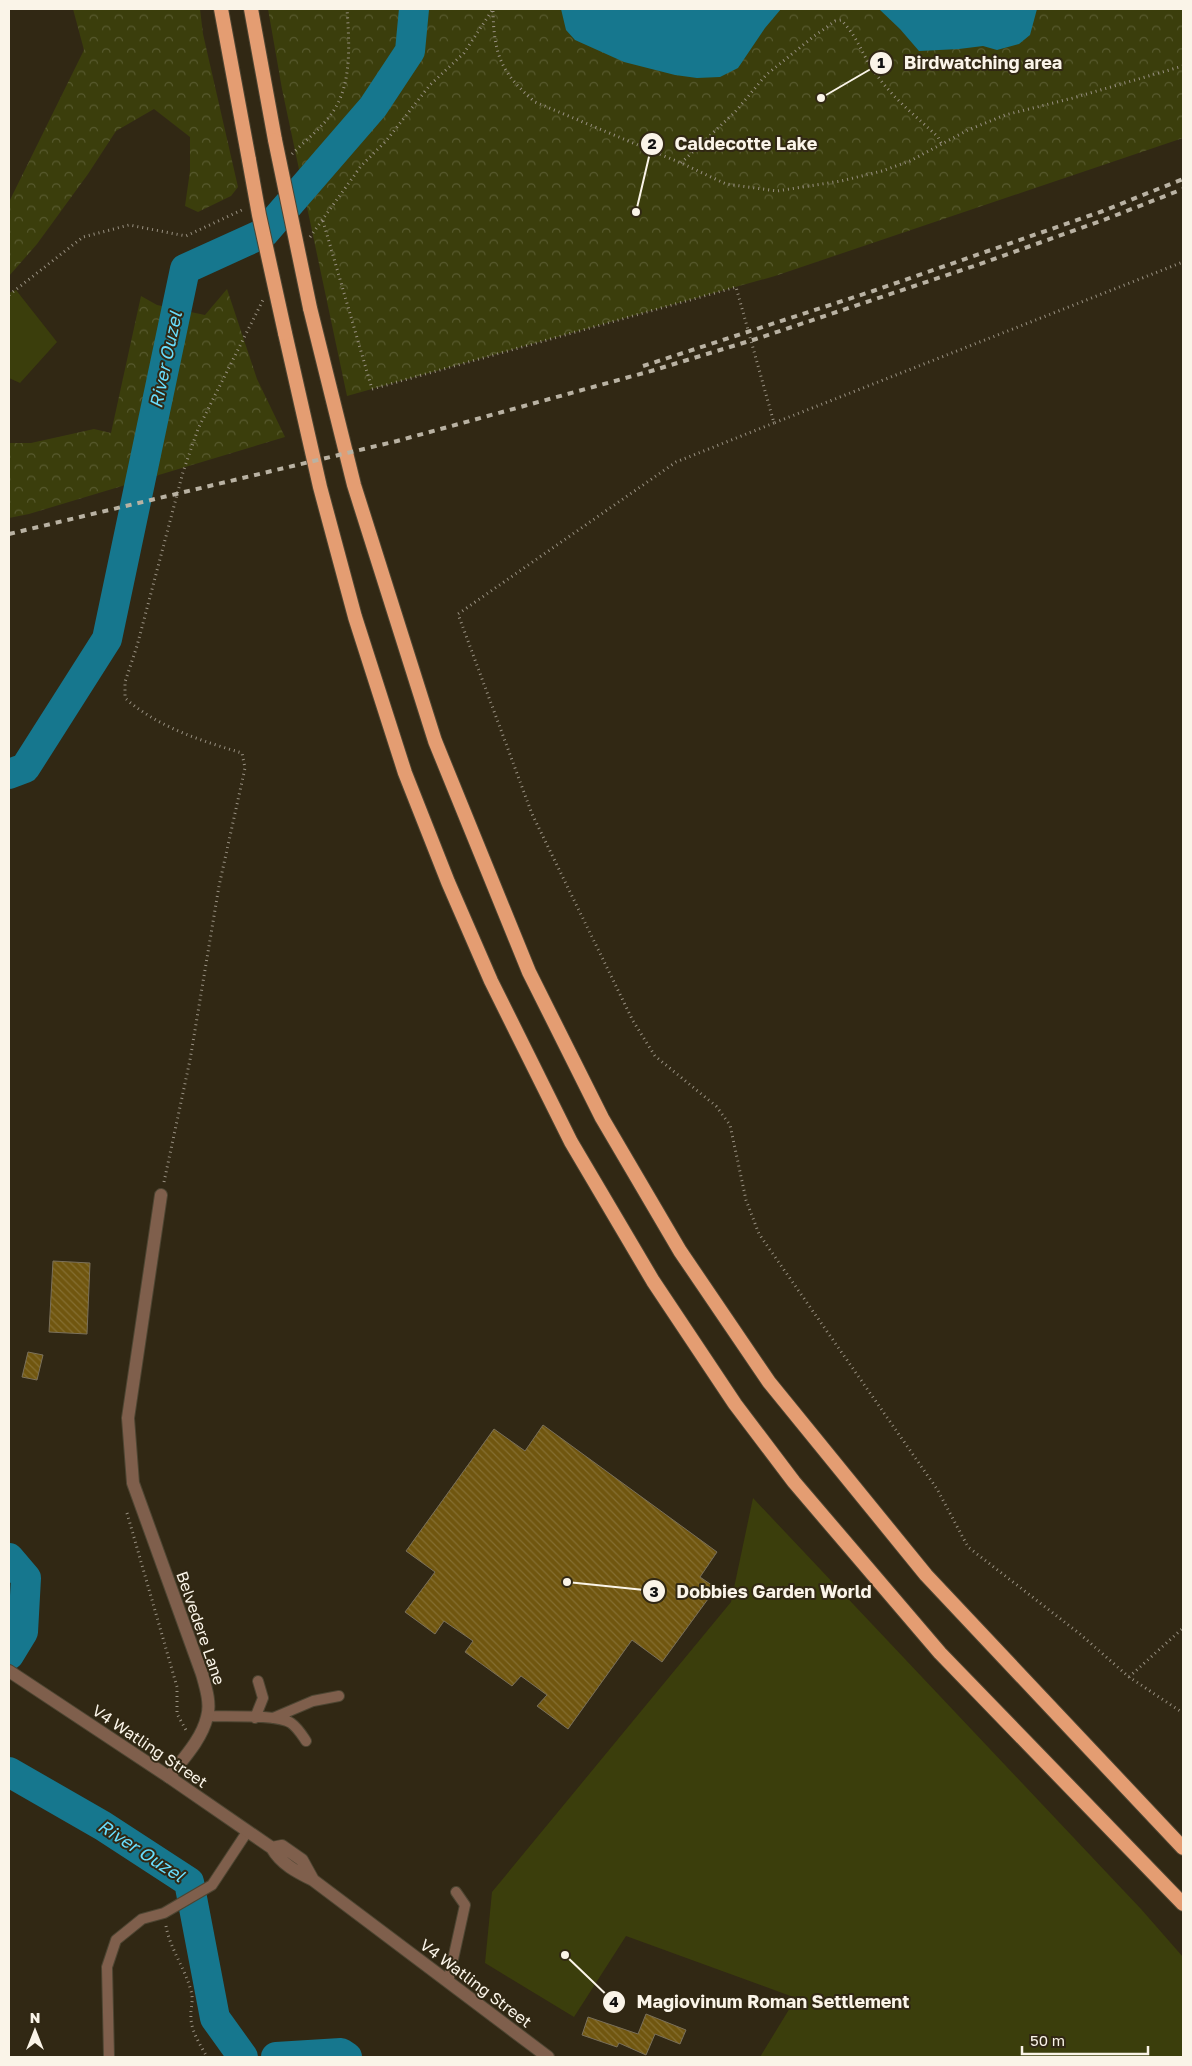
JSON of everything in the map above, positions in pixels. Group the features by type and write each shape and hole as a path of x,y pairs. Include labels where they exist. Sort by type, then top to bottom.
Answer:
{"highway":[{"path":"221,9 259,215 320,486 352,608 405,773 448,882 492,981 571,1142 653,1281 735,1404 794,1482 940,1653 1183,1904"},
{"path":"251,9 275,140 310,308 354,485 435,741 529,972 602,1118 680,1251 769,1382 926,1575 1183,1848"}],"street":[{"name":"Belvedere Lane","path":"161,1195 128,1418 133,1483 202,1674 208,1701 208,1716"},
{"name":"V4 Watling Street","path":"9,1671 36,1691 169,1777 272,1848 277,1857 313,1880 548,2057"},
{"path":"169,1777 195,1743 208,1716"}],"lane":[{"path":"255,1718 262,1698 258,1681"},
{"path":"273,1718 313,1701 339,1696"},
{"path":"208,1716 273,1718 289,1722 297,1729 306,1742"},
{"path":"109,2057 107,1967 116,1940 142,1919 164,1913 212,1884 247,1832"},
{"path":"448,1982 465,1904 456,1892"}],"path":[{"path":"285,160 324,122 337,106 344,89 347,73 348,38 346,9"},
{"path":"493,9 494,38 498,56 518,88 536,102 726,184 776,191 841,181 882,171 910,161 942,146 968,130 1005,114 1073,98 1183,66"},
{"path":"304,243 361,166 386,141 430,85 464,53 493,9"},
{"path":"681,163 735,112 766,74 813,37 835,21 840,20 861,45 873,70 895,98 938,137 942,146"},
{"path":"9,295 83,237 129,225 186,236 246,208"},
{"path":"322,220 372,389 736,288 774,424"},
{"path":"1183,262 676,462 458,614 532,814 633,1021 655,1056 716,1106 730,1125 746,1200 759,1234 937,1489 968,1547 1080,1634 1129,1677 1183,1713"},
{"path":"161,1195 190,1060 219,886 245,768 242,753 200,740 140,712 125,698 125,682 137,646 183,472 198,429 264,297"},
{"path":"126,1512 177,1687 177,1714 195,1743"},
{"path":"1129,1677 1183,1628"},
{"path":"164,1913 168,1939 192,1991 194,2004 191,2018 199,2042 207,2057"}],"green space":[{"path":"73,9 200,9 203,34 238,187 231,196 198,212 185,206 190,171 190,137 154,109 116,131 88,174 37,244 9,276 9,202 84,50"},
{"path":"268,9 1183,9 1183,138 775,276 347,396 282,89"},
{"path":"227,289 257,379 285,437 29,514 9,518 9,443 31,443 94,429 111,433 141,296 157,305 205,315"},
{"path":"16,290 57,342 20,383 9,378 9,293"},
{"path":"753,1498 1141,1909 1183,1957 1183,2057 760,2057 796,1998 626,1936 574,2017 485,1963 492,1892 731,1602"}],"water":[{"path":"561,9 781,9 765,28 738,68 720,77 697,78 675,75 624,62 575,40 566,30"},
{"path":"879,9 1037,9 1030,35 1019,44 997,50 983,46 919,51"}],"building":[{"path":"53,1261 90,1263 87,1334 49,1332"},
{"path":"28,1352 43,1355 37,1380 22,1377"},
{"path":"543,1425 717,1552 700,1577 716,1588 662,1662 632,1640 568,1729 537,1706 547,1695 521,1676 512,1686 465,1652 473,1641 444,1621 435,1634 405,1612 435,1572 406,1551 494,1429 525,1451"},
{"path":"646,2014 686,2030 680,2044 655,2034 646,2055 619,2043 617,2047 582,2035 588,2017 638,2034"}],"waterway":[{"name":"River Ouzel","path":"9,774 25,768 107,639 185,269 264,233 373,107 410,51 414,9"},
{"name":"River Ouzel","path":"9,1558 26,1578 23,1632 9,1655"},
{"name":"River Ouzel","path":"9,1772 103,1826 189,1882 215,2018 243,2057"},
{"name":"River Ouzel","path":"276,2057 341,2053 347,2057"}],"railway":[{"path":"643,366 873,291 1103,211 1183,179"},
{"path":"9,534 397,441 651,371 756,339 974,266 1101,221 1183,189"}],"place":[{"name":"Birdwatching area","path":"821,98"},
{"name":"Caldecotte Lake","path":"636,212"},
{"name":"Dobbies Garden World","path":"567,1582"},
{"name":"Magiovinum Roman Settlement","path":"565,1955"}]}
